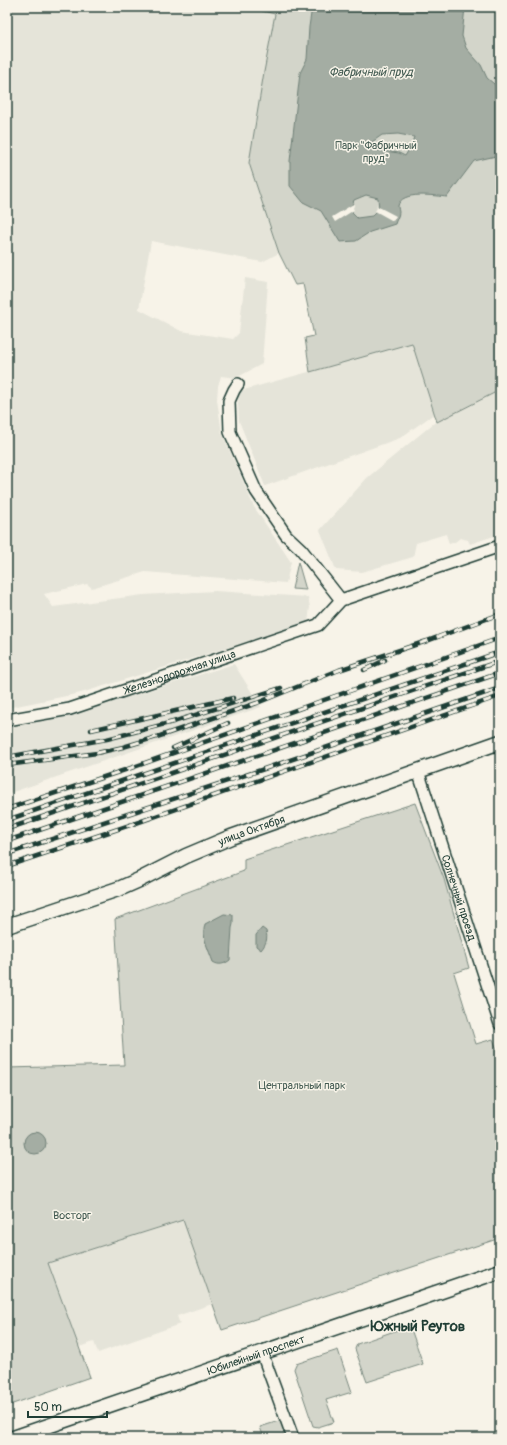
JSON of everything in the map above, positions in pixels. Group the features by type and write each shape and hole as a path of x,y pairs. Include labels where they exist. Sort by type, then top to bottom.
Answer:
{"street":[{"path":"238,384 229,401 230,432 256,491 286,535 301,549 341,600"},
{"name":"Железнодорожная улица","path":"7,720 70,709 318,625 341,600 500,546"},
{"name":"улица Октября","path":"7,926 121,888 186,856 225,839 500,742"},
{"name":"Солнечный проезд","path":"418,771 500,1024"},
{"name":"Юбилейный проспект","path":"13,1438 500,1272"},
{"path":"262,1353 293,1438"}],"shaded area":[{"path":"7,7 263,7 262,11 276,14 249,163 279,253 262,262 151,241 139,309 181,331 233,339 239,333 245,278 268,282 262,364 236,378 221,376 218,386 217,400 222,433 254,507 291,562 286,583 145,572 92,588 87,584 44,594 53,607 143,595 215,591 308,597 310,607 308,623 81,693 7,708"},
{"path":"413,343 434,414 400,438 265,486 239,421 238,403 240,391"},
{"path":"500,390 500,534 470,544 468,540 460,538 449,544 446,534 416,543 413,557 362,572 336,570 320,530 367,478 434,423"},
{"path":"234,664 261,707 7,794 7,726 58,717 96,707"},
{"path":"184,1220 212,1304 177,1316 180,1324 98,1353 94,1342 79,1347 48,1263"}],"green space":[{"name":"Парк \"Фабричный пруд\"","path":"263,7 500,7 500,390 437,422 412,343 310,372 305,338 314,336 303,284 295,285 279,253 249,163 275,14 262,11"},
{"path":"298,562 306,590 292,589"},
{"name":"Центральный парк","path":"415,803 444,879 469,968 454,973 476,1044 493,1039 500,1058 500,1238 222,1330 183,1220 48,1263 90,1377 7,1406 7,1068 124,1065 115,919 244,871 244,859"},
{"path":"406,1327 411,1329 423,1364 367,1382 355,1349 357,1344"},
{"path":"338,1350 352,1392 326,1400 334,1422 318,1427 313,1426 294,1369 296,1364"},
{"path":"282,1420 289,1438 264,1438 260,1427"}],"water":[{"name":"Фабричный пруд","path":"312,7 465,7 462,36 466,48 481,65 487,78 500,89 500,153 496,156 474,161 447,197 419,195 405,198 400,201 398,206 399,214 395,224 370,232 356,241 340,242 321,211 303,202 290,186 290,161 300,73 307,59","holes":["398,134 414,137 405,156 399,153 377,150 372,142 382,135","366,195 378,198 379,209 372,216 357,218 353,214 351,208 354,200"]},
{"path":"224,914 233,915 233,924 230,960 220,964 213,962 206,943 204,929 205,924"},
{"path":"262,928 266,931 267,939 261,950 256,946 256,935"},
{"path":"35,1132 43,1135 46,1143 43,1151 35,1154 27,1151 24,1143 27,1135"}],"pier":[{"path":"355,203 353,208 354,210 335,222 332,217"},
{"path":"376,203 377,206 396,216 393,221 375,211 377,208"}],"railway":[{"path":"7,765 97,753 160,736 257,703 339,670 427,641 500,614"},
{"path":"7,809 128,769 500,638"},
{"path":"7,820 500,652"},
{"path":"364,670 385,660"},
{"path":"7,829 500,661"},
{"path":"7,841 500,673"},
{"path":"7,757 107,739 173,722 281,688"},
{"path":"7,854 261,770 500,688"},
{"path":"7,866 139,822 500,696"},
{"path":"91,730 233,698"},
{"path":"173,748 228,723"}],"district":[{"name":"Южный Реутов","path":"418,1326"}],"park label":[{"name":"Восторг","path":"72,1215"}]}
